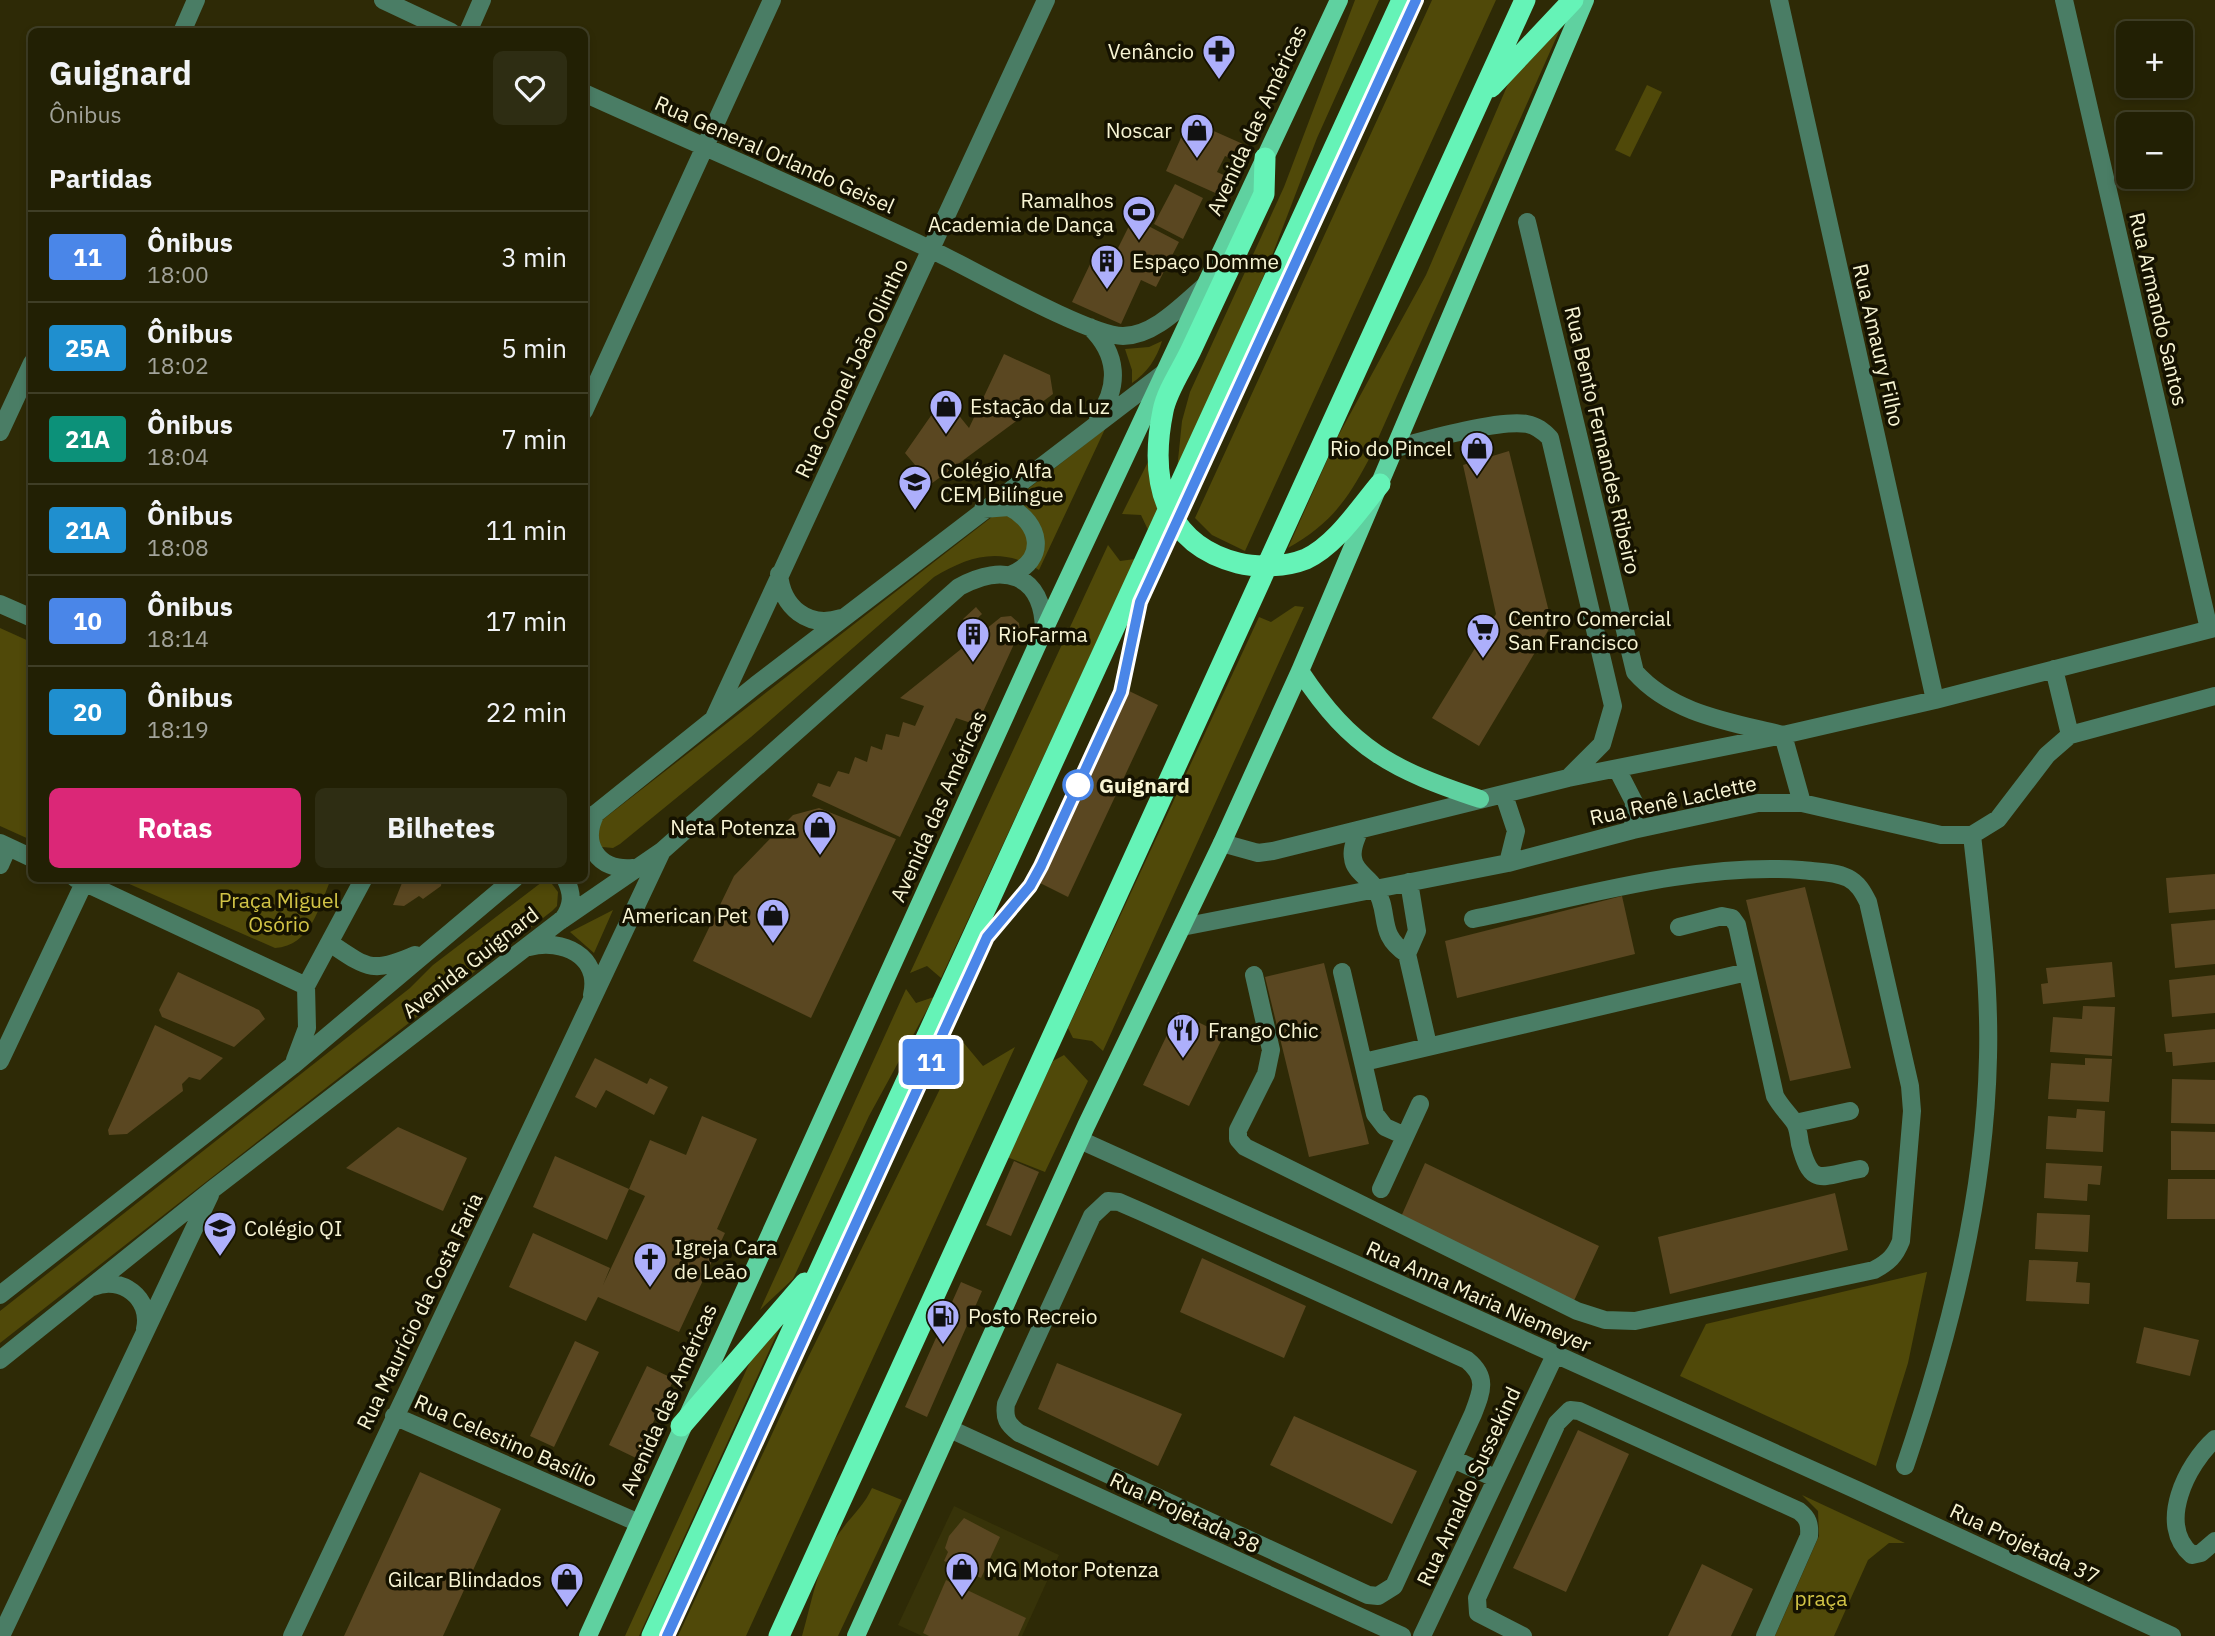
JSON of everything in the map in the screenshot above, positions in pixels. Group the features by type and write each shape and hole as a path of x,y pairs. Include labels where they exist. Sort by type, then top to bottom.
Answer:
{"highway":[{"path":"1377,56 1375,33 1388,0"},
{"path":"652,1636 1402,0"},
{"path":"779,1636 1525,0"},
{"path":"1479,99 1573,0"},
{"path":"1265,158 1264,194 1163,409 1161,492 1168,509 1189,540 1203,550 1230,561 1267,566 1306,559 1329,543 1380,484"},
{"path":"681,1426 820,1265"}],"main road":[{"name":"Avenida das Américas","path":"588,1636 1044,630 1339,0"},
{"path":"856,1636 1080,1140 1222,843 1300,671 1585,0"},
{"path":"1300,671 1320,702 1365,748 1384,761 1425,780 1480,799"}],"street":[{"path":"184,28 196,0"},
{"path":"383,0 442,28"},
{"path":"469,28 482,0"},
{"path":"588,402 772,0"},
{"name":"Rua Coronel João Olintho","path":"715,718 779,574 1046,0"},
{"name":"Rua Amaury Filho","path":"1779,0 1935,700"},
{"name":"Rua Armando Santos","path":"2064,0 2212,628"},
{"name":"Rua General Orlando Geisel","path":"588,95 932,250 1090,327 1120,337 1136,335 1163,320 1207,284"},
{"name":"Rua Bento Fernandes Ribeiro","path":"1527,222 1635,672 1660,696 1683,707 1783,735"},
{"path":"1090,327 1103,340 1111,355 1114,373 1112,390 1092,425"},
{"path":"0,432 28,372"},
{"path":"634,869 619,870 605,865 594,855 589,841 590,818 983,509 1164,373"},
{"path":"1396,448 1444,434 1524,424 1539,428 1550,438 1613,706 1602,744 1568,778"},
{"path":"983,509 1009,507 1031,524 1037,536 1036,549 1029,562 1010,575 1028,584 1038,596 1043,612 1044,630"},
{"path":"779,574 780,587 794,610 818,621 845,617"},
{"name":"Avenida Guignard","path":"0,1360 213,1189 525,948 662,850 959,587 991,574 1010,575"},
{"path":"0,604 28,616"},
{"name":"Rua Renê Laclette","path":"1222,843 1258,853 1359,831 1568,778 1783,735 1935,700 2212,628"},
{"path":"2054,669 2070,735"},
{"path":"1905,1466 1933,1384 1957,1293 1975,1206 1984,1131 1988,1056 1987,983 1972,835 1998,818 2047,755 2070,735 2215,696"},
{"path":"1783,735 1802,803"},
{"path":"1617,769 1634,802 1633,830"},
{"path":"1504,795 1517,831 1508,863"},
{"name":"Rua Renê Laclette","path":"1182,927 1508,863 1633,830 1758,803 1802,803 1941,835 1972,835"},
{"path":"1359,831 1353,846 1353,859 1358,871 1376,889 1388,938 1407,954 1429,1045"},
{"path":"0,865 4,845 28,856"},
{"name":"Rua Maurício da Costa Faria","path":"292,1636 662,850"},
{"path":"1254,975 1271,1050 1266,1074 1238,1130 1238,1139 1245,1147 1577,1311 1605,1320 1635,1321 1874,1270 1887,1263 1896,1253 1900,1241 1912,1111 1910,1086 1868,902 1862,888 1850,878 1833,873 1742,868 1701,873 1473,919"},
{"path":"0,1061 79,882"},
{"path":"81,882 306,986"},
{"path":"292,1066 307,1028 306,986 362,882"},
{"name":"Avenida Guignard","path":"0,1295 292,1066 510,882"},
{"path":"494,895 506,893 521,882"},
{"path":"561,922 571,908 572,893 567,882"},
{"path":"1407,954 1417,931 1409,882"},
{"path":"1679,927 1722,916 1732,918 1737,925 1775,1096 1783,1112 1795,1123 1811,1174 1818,1176 1860,1169"},
{"path":"330,943 366,965 382,967 434,946"},
{"name":"Rua Maurício da Costa Faria","path":"525,948 563,945 579,954 590,970 594,987 589,1006"},
{"path":"1342,972 1379,1122 1405,1136"},
{"path":"1364,1062 1747,972"},
{"path":"1381,1189 1420,1104"},
{"path":"1795,1123 1850,1111"},
{"name":"Rua Anna Maria Niemeyer","path":"1080,1140 1859,1491"},
{"path":"1,1636 213,1189"},
{"path":"1108,1202 1119,1202 1467,1360 1482,1378 1482,1391 1453,1459 1394,1586 1378,1596 1368,1595 1019,1433 1009,1425 1004,1416 1006,1404 1092,1216 1108,1202"},
{"path":"89,1289 112,1283 134,1292 146,1312 144,1335"},
{"name":"Rua Arnaldo Sussekind","path":"1422,1636 1555,1355"},
{"path":"1523,1636 1478,1613 1477,1598 1557,1423 1570,1410 1579,1411 1799,1511 1806,1517 1810,1525 1809,1536 1765,1636"},
{"name":"Rua Celestino Basílio","path":"394,1416 639,1523"},
{"name":"Rua Projetada 38","path":"950,1429 1402,1636"},
{"path":"2215,1439 2190,1466 2177,1507 2179,1538 2192,1555 2201,1553 2215,1541"},
{"path":"1453,1459 1496,1478"},
{"name":"Rua Projetada 37","path":"1859,1491 2172,1636"},
{"path":"1456,1566 1485,1580"}],"shaded area":[{"path":"954,1506 1059,1555 1022,1636 922,1636 898,1625"}],"green space":[{"path":"1355,0 1379,0 1317,138 1268,266 1177,470 1182,421 1190,392 1284,187"},
{"path":"1432,0 1496,0 1245,551 1212,535 1195,518"},
{"path":"1573,0 1368,461 1336,511 1315,530 1288,548 1337,438 1426,275 1508,84"},
{"path":"1647,85 1662,92 1630,157 1615,150"},
{"path":"1162,341 1151,365 1132,383 1132,370 1125,349 1149,347"},
{"path":"1105,429 1039,570 1011,558 998,556 973,559 934,577 751,737 620,844 613,848 602,847 595,840 601,821"},
{"path":"1149,460 1159,509 1149,532 1141,515 1122,514"},
{"path":"1108,545 1120,561 1135,559 941,978 927,966 910,973"},
{"path":"1295,606 1304,607 1103,1051 1092,1041 1073,1038 1068,1028 1259,617 1271,622"},
{"path":"0,628 28,641 28,839 0,826"},
{"name":"Praça Miguel Osório","path":"125,882 330,882 318,912 305,932 287,946 275,948"},
{"path":"542,882 552,884 558,892 557,906 552,911 0,1343 0,1311 410,988 433,965"},
{"path":"613,910 594,953 570,932"},
{"path":"906,989 916,1003 934,997 869,1116 793,1279 760,1310"},
{"path":"963,1042 983,1066 1015,1047 746,1636 678,1636 798,1378"},
{"path":"1064,1055 1088,1081 1045,1172 1007,1157 1053,1061"},
{"path":"1927,1272 1908,1363 1876,1466 1680,1376 1706,1324"},
{"path":"785,1316 639,1636 625,1636 755,1351"},
{"path":"872,1488 902,1500 838,1636 802,1636 816,1582 832,1543"},
{"name":"praça","path":"1802,1495 1905,1543 1889,1543 1868,1560 1834,1636 1775,1636 1819,1536 1818,1511"}],"building":[{"name":"Noscar","path":"1189,120 1252,148 1244,164 1225,156 1217,172 1237,181 1229,199 1166,171"},
{"path":"1175,184 1203,198 1183,239 1154,224"},
{"path":"1133,218 1179,242 1156,287 1141,280 1121,324 1072,302 1093,258 1110,264"},
{"path":"1004,354 1050,375 1053,394 931,484 905,453 944,397 969,428"},
{"path":"1509,451 1552,624 1479,746 1432,718 1496,614 1463,465"},
{"path":"976,607 982,614 969,626 963,619"},
{"path":"1011,616 1019,623 1020,631 977,725 956,718 900,837 812,796 818,783 830,787 838,771 849,774 855,757 867,762 871,746 882,750 886,734 899,737 903,722 915,726 924,706 900,698 1001,617"},
{"name":"Guignard","path":"1127,690 1158,705 1068,897 1038,882"},
{"path":"819,808 896,839 811,1018 693,961 734,876 793,815"},
{"path":"2215,874 2215,909 2169,913 2166,878"},
{"path":"402,882 442,882 441,886 423,899 419,896 404,906 393,905"},
{"path":"1805,887 1851,1068 1790,1081 1746,900"},
{"path":"1622,896 1635,954 1457,998 1445,941"},
{"path":"2215,920 2215,964 2175,968 2171,924"},
{"path":"2112,962 2115,997 2043,1004 2041,984 2048,983 2046,968"},
{"path":"1324,963 1369,1144 1309,1157 1265,977"},
{"path":"178,972 259,1010 265,1019 234,1047 162,1017 159,1010"},
{"path":"2215,975 2215,1013 2172,1017 2169,980"},
{"path":"2083,1006 2115,1007 2112,1056 2050,1052 2053,1017 2082,1019"},
{"name":"Frango Chic","path":"1178,1012 1224,1035 1189,1106 1143,1085"},
{"path":"155,1025 223,1058 200,1080 189,1077 182,1084 183,1091 127,1134 109,1135 108,1130"},
{"path":"2215,1029 2215,1062 2173,1066 2172,1052 2166,1052 2164,1034"},
{"path":"595,1058 647,1084 650,1078 668,1087 654,1115 606,1090 596,1108 575,1097"},
{"path":"2085,1058 2112,1059 2109,1102 2048,1099 2051,1063 2085,1065"},
{"path":"2172,1079 2215,1080 2215,1124 2171,1123"},
{"path":"2077,1109 2105,1111 2103,1152 2046,1149 2048,1116 2076,1118"},
{"path":"702,1116 757,1139 717,1229 725,1233 679,1332 598,1297 586,1321 509,1287 533,1233 610,1268 603,1285 645,1196 629,1189 650,1140 686,1155"},
{"path":"398,1127 467,1158 443,1211 346,1168"},
{"path":"2171,1131 2215,1132 2215,1170 2171,1170"},
{"path":"555,1156 629,1189 607,1240 533,1207"},
{"path":"1014,1161 1039,1172 1011,1236 986,1225"},
{"path":"1425,1163 1599,1246 1573,1303 1400,1219"},
{"path":"2046,1163 2102,1166 2100,1185 2088,1184 2087,1201 2044,1198"},
{"path":"2168,1179 2215,1179 2215,1219 2167,1219"},
{"path":"1835,1193 1848,1250 1670,1294 1658,1237"},
{"path":"2037,1213 2090,1215 2088,1252 2035,1249"},
{"path":"1202,1258 1306,1306 1284,1358 1180,1312"},
{"path":"2029,1260 2078,1262 2076,1282 2090,1283 2089,1304 2026,1301"},
{"path":"961,1282 982,1291 927,1417 905,1407"},
{"path":"2144,1327 2199,1340 2190,1376 2136,1363"},
{"path":"575,1341 599,1352 554,1447 530,1436"},
{"path":"1057,1363 1182,1414 1158,1466 1038,1409"},
{"path":"647,1366 674,1379 636,1458 609,1445"},
{"path":"1294,1416 1417,1471 1392,1524 1270,1465"},
{"path":"1578,1430 1629,1454 1566,1592 1513,1568"},
{"path":"420,1472 501,1509 443,1636 344,1636"},
{"path":"964,1518 1000,1537 981,1578 944,1561 948,1552 945,1548 949,1536"},
{"path":"1702,1564 1753,1589 1731,1636 1668,1636"},
{"name":"MG Motor Potenza","path":"946,1580 1026,1618 1018,1636 929,1636 923,1633"}],"bus line":[{"name":"11","path":"667,1636 987,937 1030,886 1041,866 1121,692 1129,665 1140,602 1416,0"}],"place":[{"name":"Venâncio","path":"1219,81"},
{"name":"Noscar","path":"1197,160"},
{"name":"Ramalhos Academia de Dança","path":"1139,242"},
{"name":"Espaço Domme","path":"1107,291"},
{"name":"Estação da Luz","path":"946,436"},
{"name":"Rio do Pincel","path":"1477,478"},
{"name":"Colégio Alfa CEM Bilíngue","path":"915,512"},
{"name":"Centro Comercial San Francisco","path":"1483,660"},
{"name":"RioFarma","path":"973,664"},
{"name":"Guignard","path":"1078,785"},
{"name":"Neta Potenza","path":"820,857"},
{"name":"American Pet","path":"773,945"},
{"name":"Frango Chic","path":"1183,1060"},
{"name":"Colégio QI","path":"220,1258"},
{"name":"Igreja Cara de Leão","path":"650,1289"},
{"name":"Posto Recreio","path":"943,1346"},
{"name":"MG Motor Potenza","path":"962,1599"},
{"name":"Gilcar Blindados","path":"567,1609"}]}
